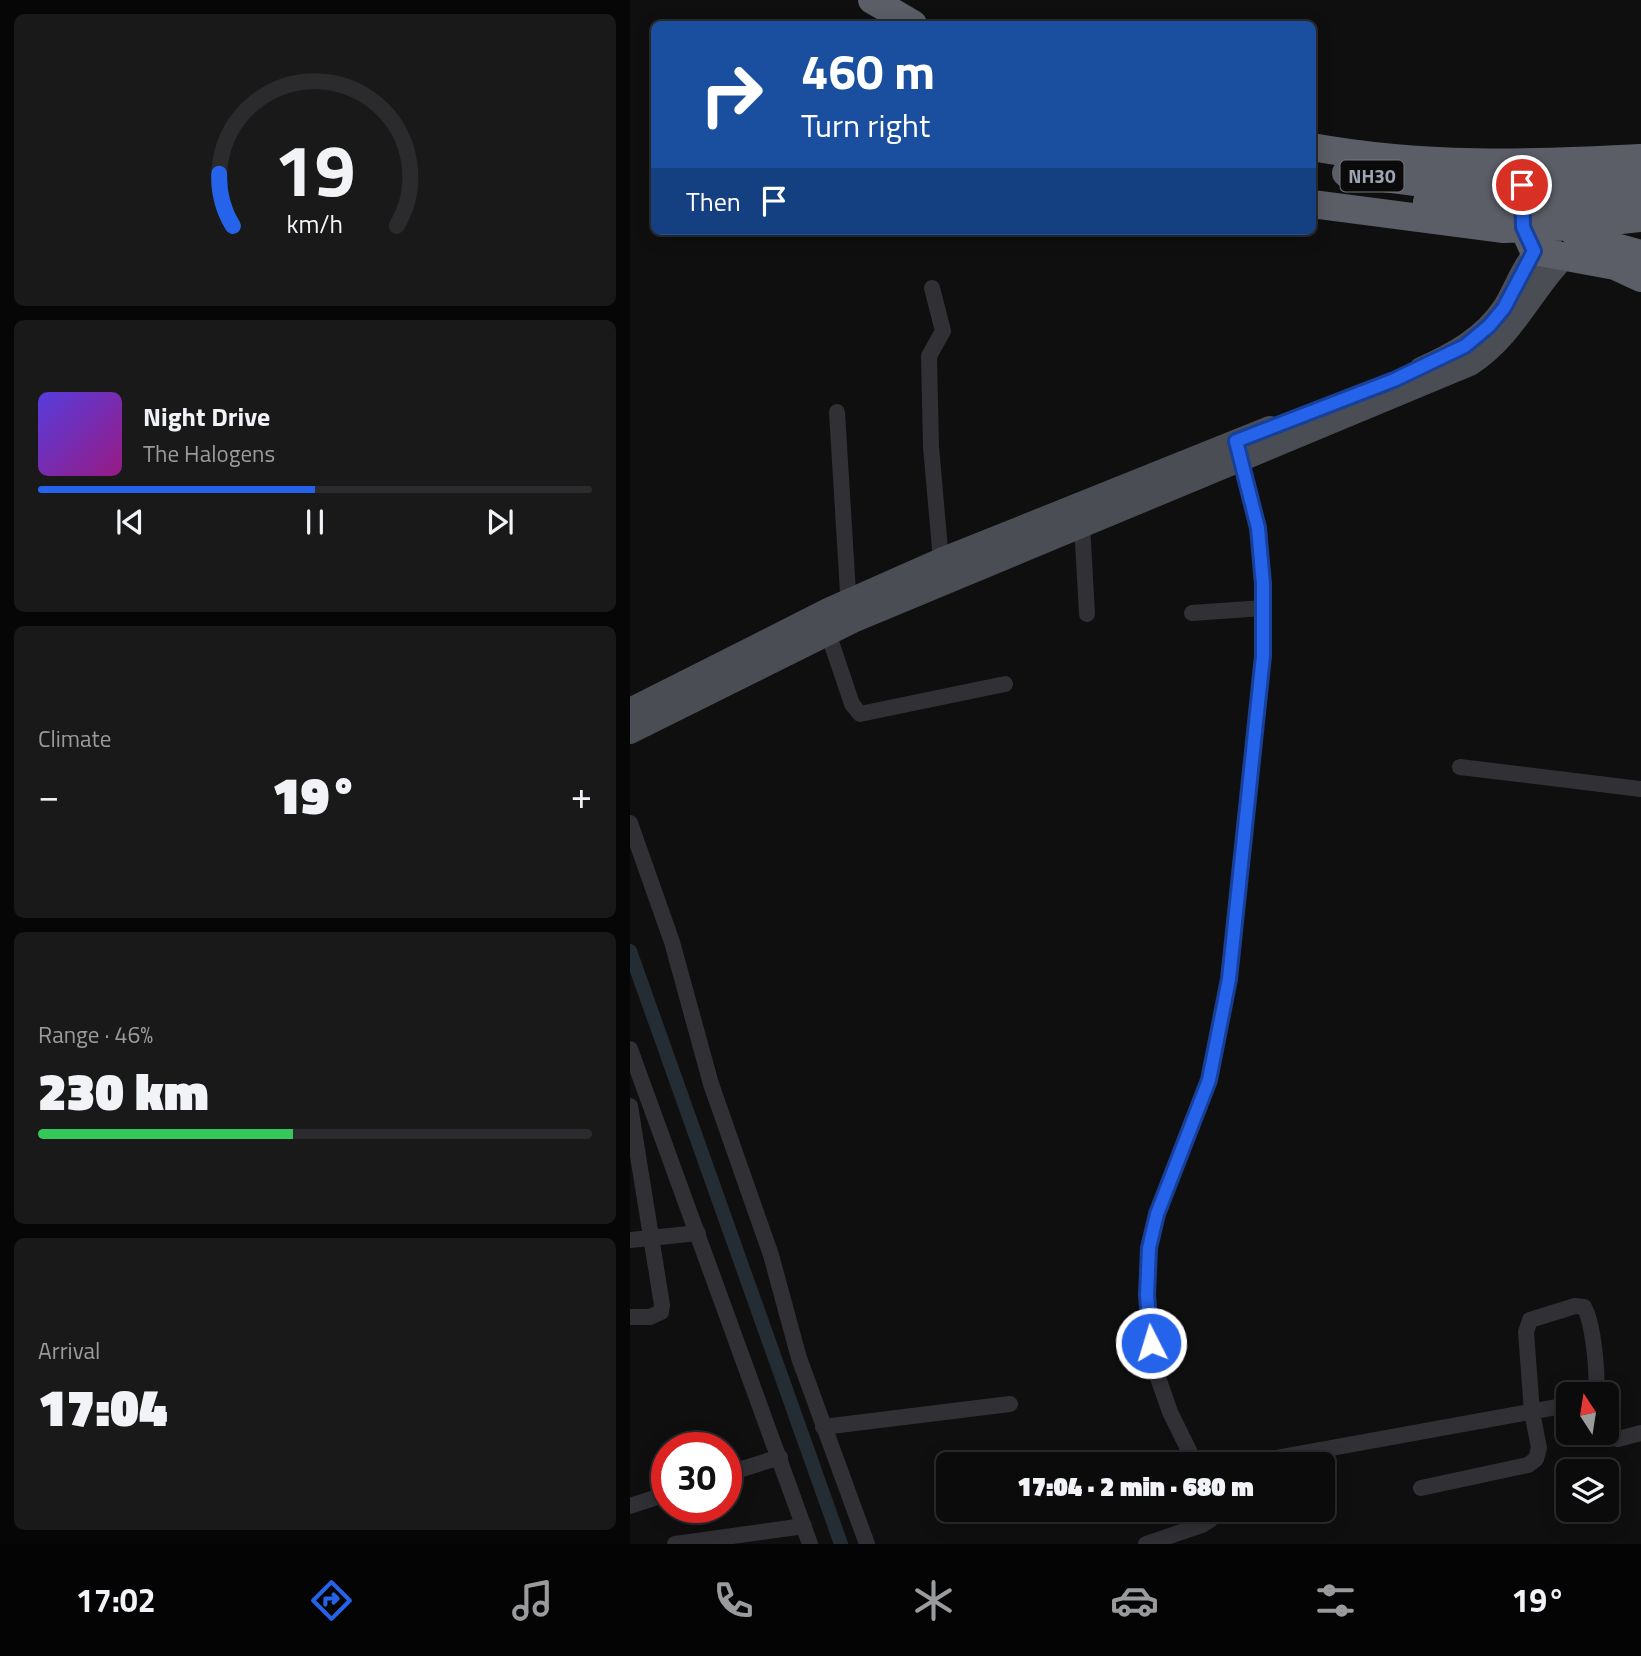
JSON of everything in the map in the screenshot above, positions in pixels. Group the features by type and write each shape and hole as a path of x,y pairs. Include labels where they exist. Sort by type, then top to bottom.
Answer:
{"highway":[{"path":"872,0 908,21"},
{"path":"1316,148 1409,161 1522,163 1641,158"},
{"path":"1556,162 1575,232"},
{"path":"1522,163 1529,239"},
{"name":"NH30","path":"1316,168 1431,184 1546,186 1641,177"},
{"name":"NH30","path":"1316,186 1427,202 1495,206 1545,206 1641,199"},
{"path":"1316,205 1504,229 1563,257 1615,265 1641,278"},
{"path":"1529,239 1641,218"},
{"path":"1575,232 1641,254"}],"main road":[{"path":"630,732 828,633 850,611 941,560 1470,364 1501,341 1563,257 1575,232"},
{"path":"630,710 850,611 1082,524 1238,449 1465,346 1489,326 1504,308 1529,239"}],"street":[{"path":"932,288 943,331 929,356 931,447 941,560"},
{"path":"837,412 850,611"},
{"path":"1190,1452 1166,1403 1156,1372 1147,1295 1149,1248 1157,1214 1209,1080 1229,979 1263,656 1258,528 1238,449"},
{"path":"1082,524 1087,614"},
{"path":"1192,613 1263,608"},
{"path":"828,633 852,704 860,714 1005,684"},
{"path":"1460,767 1641,789"},
{"path":"630,822 672,942 711,1084 771,1255 799,1358 867,1544"},
{"path":"630,1049 810,1544"},
{"path":"630,1106 661,1312 650,1317 630,1317"},
{"path":"630,1240 652,1240 698,1233"},
{"path":"1421,1488 1533,1462 1539,1448 1532,1412 1527,1323 1575,1306 1584,1307 1588,1317 1596,1382"},
{"path":"824,1427 1010,1404"},
{"path":"1310,1452 1556,1407"},
{"path":"1619,1439 1641,1433"},
{"path":"742,1470 780,1457"},
{"path":"630,1506 651,1499"},
{"path":"1146,1544 1207,1522"},
{"path":"675,1544 804,1526"}],"waterway":[{"path":"630,951 841,1544"}],"route":[{"path":"1151,1343 1147,1295 1149,1248 1157,1214 1209,1080 1229,979 1263,656 1263,584 1258,528 1236,441 1428,366 1477,338 1504,308 1534,251 1523,227 1522,185"}]}
